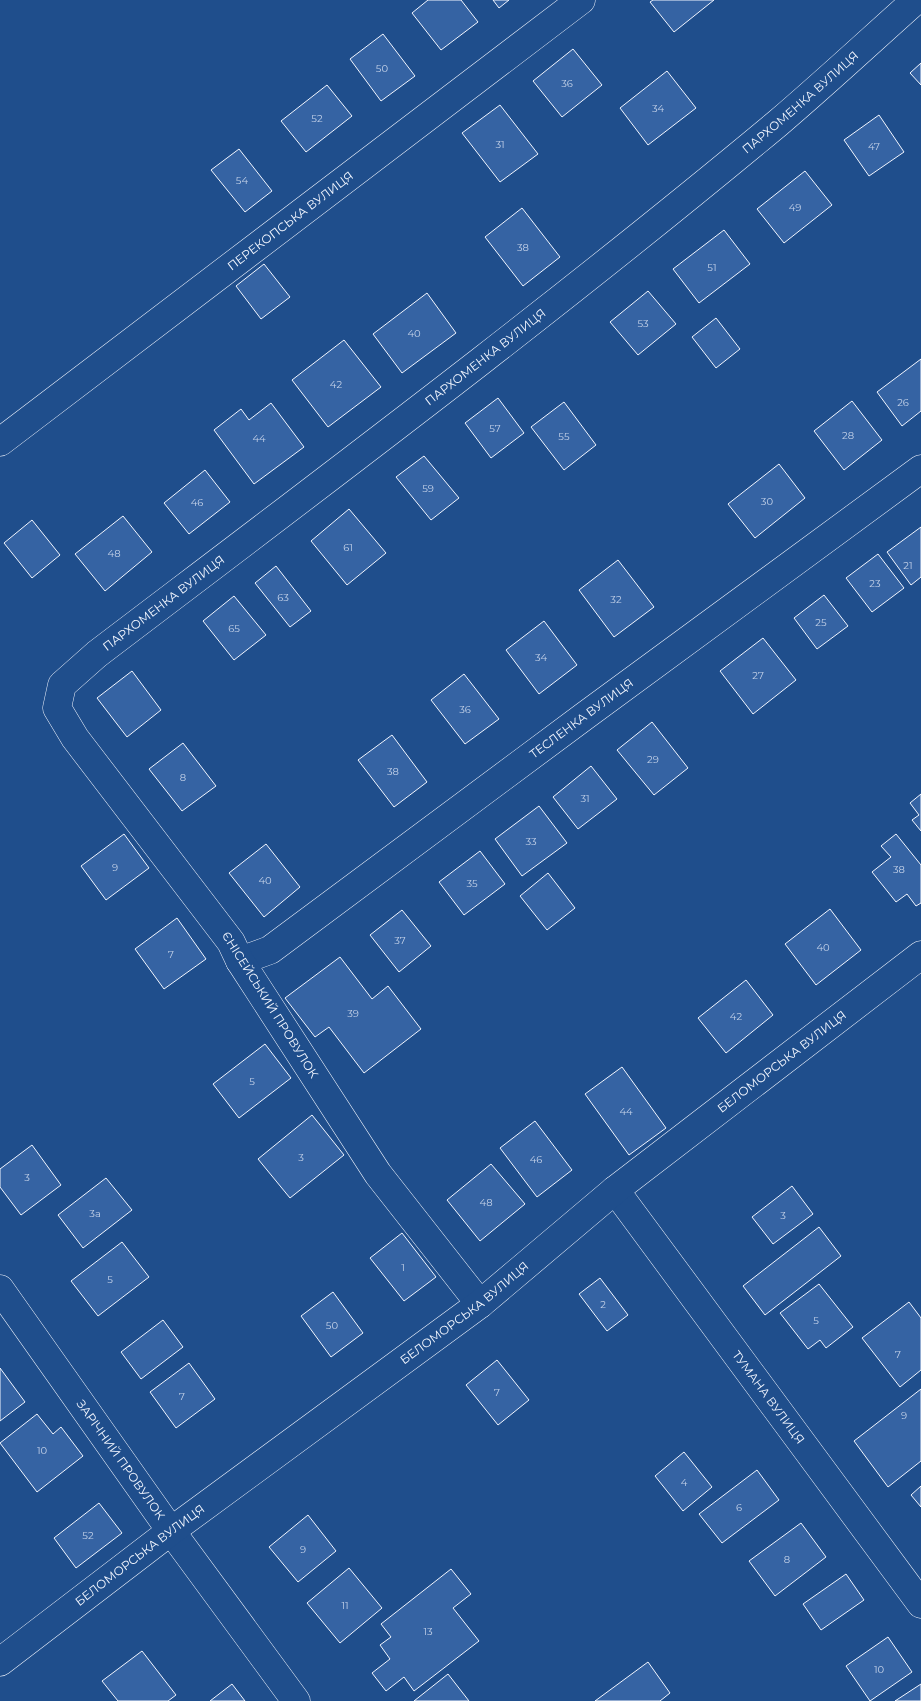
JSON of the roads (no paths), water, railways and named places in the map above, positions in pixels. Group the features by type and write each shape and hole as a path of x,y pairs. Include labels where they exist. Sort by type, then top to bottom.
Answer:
{"street":[{"name":"ПЕРЕКОПСЬКА ВУЛИЦЯ","path":"0,442 581,0"},
{"name":"ПАРХОМЕНКА ВУЛИЦЯ","path":"57,708 62,685 97,654 457,380 661,219 780,120 916,0"},
{"name":"ТЕСЛЕНКА ВУЛИЦЯ","path":"240,961 270,950 921,469"},
{"name":"ЄНІСЕЙСЬКИЙ ПРОВУЛОК","path":"57,708 75,738 231,942 240,961 378,1174 480,1304"},
{"name":"БЕЛОМОРСЬКА ВУЛИЦЯ","path":"0,1662 171,1531 480,1304 615,1190 921,955"},
{"name":"ТУМАНА ВУЛИЦЯ","path":"615,1190 921,1604"},
{"name":"ЗАРІЧНИЙ ПРОВУЛОК","path":"0,1290 171,1531 296,1701"}]}
